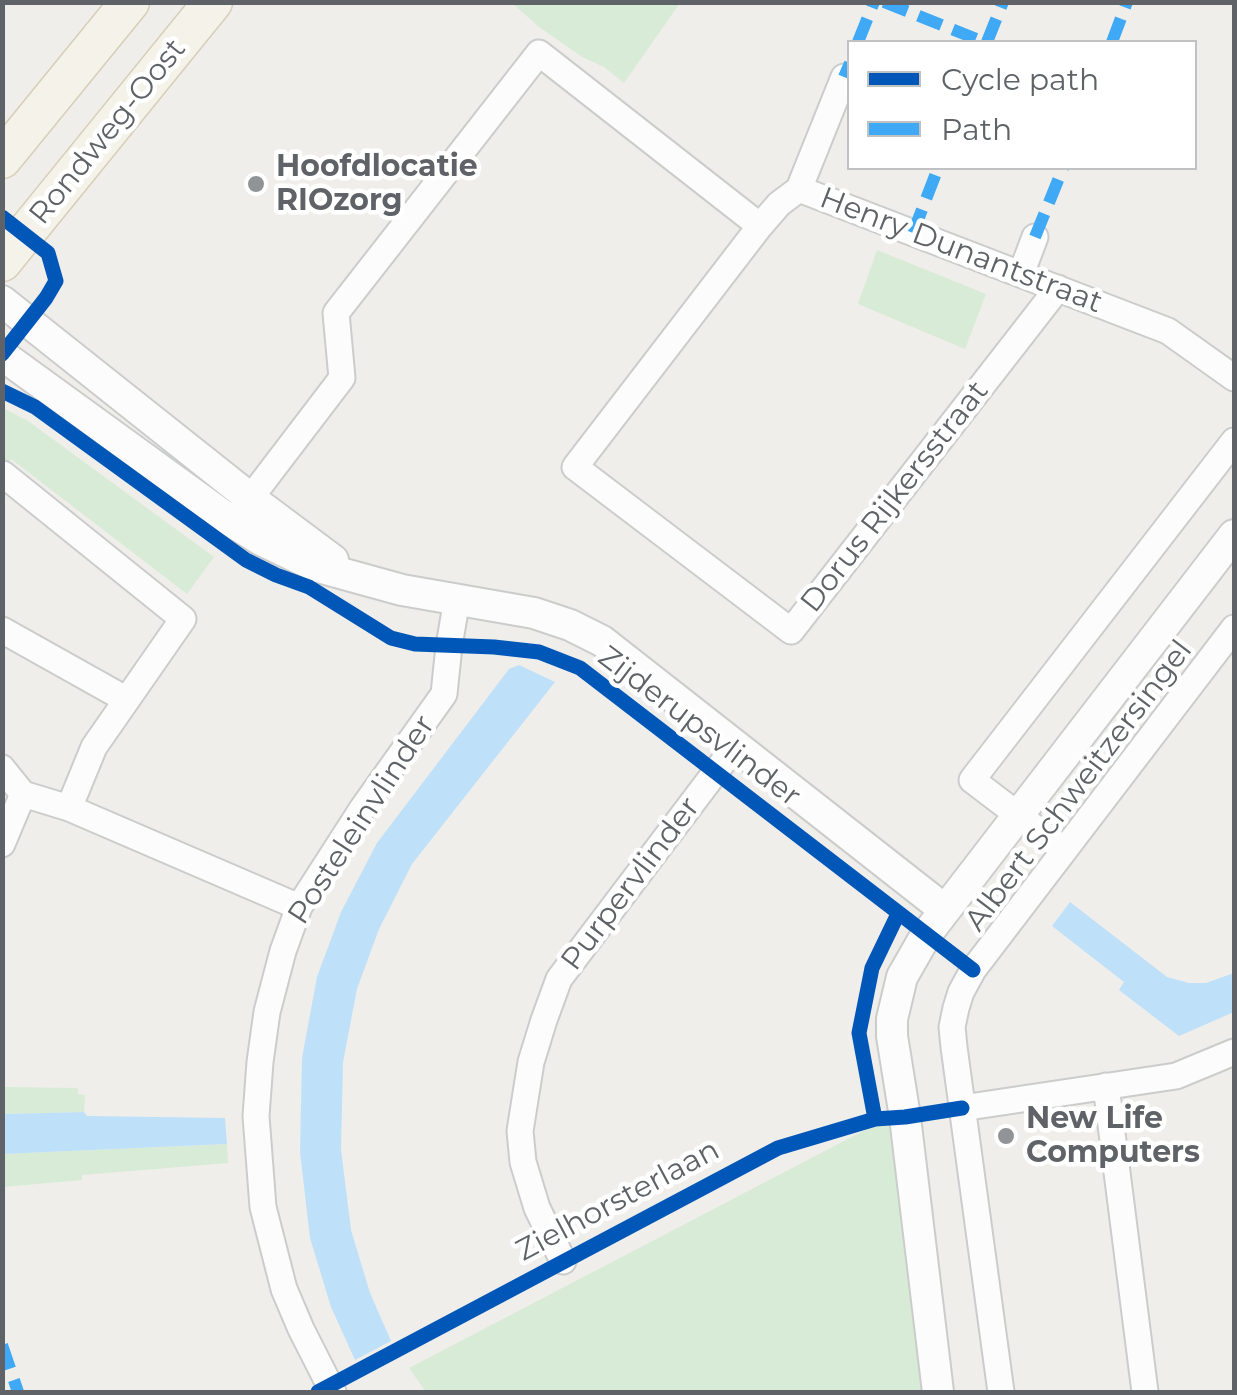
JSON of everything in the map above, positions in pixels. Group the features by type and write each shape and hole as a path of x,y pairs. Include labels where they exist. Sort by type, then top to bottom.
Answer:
{"main road":[{"path":"2,159 130,2"},
{"name":"Rondweg-Oost","path":"2,262 213,2"}],"street":[{"path":"241,510 342,378 336,313 539,54 760,226"},
{"path":"799,189 844,77"},
{"name":"Henry Dunantstraat","path":"760,226 778,204 799,189 1168,331 1234,378"},
{"name":"Dorus Rijkersstraat","path":"760,226 575,467 791,631 1058,288"},
{"path":"1021,274 1035,237"},
{"name":"Zijderupsvlinder","path":"2,300 241,510"},
{"name":"Zijderupsvlinder","path":"2,355 241,510 360,579 534,613 602,640 945,910"},
{"name":"Albert Schweitzersingel","path":"1064,850 972,780 1234,442"},
{"path":"2,474 183,618 94,748 69,808"},
{"name":"Albert Schweitzersingel","path":"938,1392 892,1036 902,977 926,935 1234,536"},
{"name":"Posteleinvlinder","path":"331,1390 284,1289 264,1207 256,1116 266,1012 299,907 362,809 444,694 458,600"},
{"name":"Albert Schweitzersingel","path":"1001,1392 952,1027 961,992 973,970 1234,628"},
{"path":"2,630 128,700"},
{"name":"Purpervlinder","path":"563,1260 537,1208 520,1130 531,1062 544,1020 558,979 736,746"},
{"path":"2,768 24,794 69,808 299,907"},
{"path":"2,844 24,794"},
{"path":"962,1108 1176,1076 1234,1052"},
{"path":"1106,1086 1145,1392"}],"green space":[{"path":"512,3 680,3 624,83 539,27"},
{"path":"877,250 986,294 965,349 858,304"},
{"path":"3,408 28,421 214,557 187,594 11,459 3,468"},
{"path":"3,1087 78,1088 78,1094 85,1095 84,1112 3,1114"},
{"path":"890,1117 925,1392 426,1392 409,1368"},
{"path":"227,1144 228,1163 82,1175 82,1180 3,1187 2,1154"}],"water":[{"path":"519,665 555,682 412,864 379,929 357,989 343,1062 341,1150 351,1230 370,1293 391,1341 355,1360 331,1307 310,1238 300,1152 302,1058 317,977 341,912 377,843 509,669"},
{"path":"1070,902 1167,977 1206,983 1234,973 1234,1012 1179,1036 1119,990 1124,982 1052,926"},
{"path":"84,1112 87,1116 225,1118 227,1144 3,1154 3,1114"}],"marked path":[{"path":"859,40 874,2"},
{"path":"884,2 979,40"},
{"path":"988,40 1003,2"},
{"path":"1113,40 1127,2"},
{"path":"844,77 847,70"},
{"path":"913,233 937,170"},
{"path":"1035,237 1062,170"},
{"path":"2,1345 18,1392"}],"cycle path":[{"path":"2,217 48,253 56,281 2,354"},
{"path":"2,391 35,407 246,560 309,587 391,638 415,644 539,652 580,668 973,970"},
{"path":"875,1119 859,1033 872,968 898,914"},
{"name":"Zielhorsterlaan","path":"318,1392 778,1148 875,1119 962,1108"}],"place":[{"name":"Hoofdlocatie RIOzorg","path":"256,184"},
{"name":"New Life Computers","path":"1006,1136"}]}
